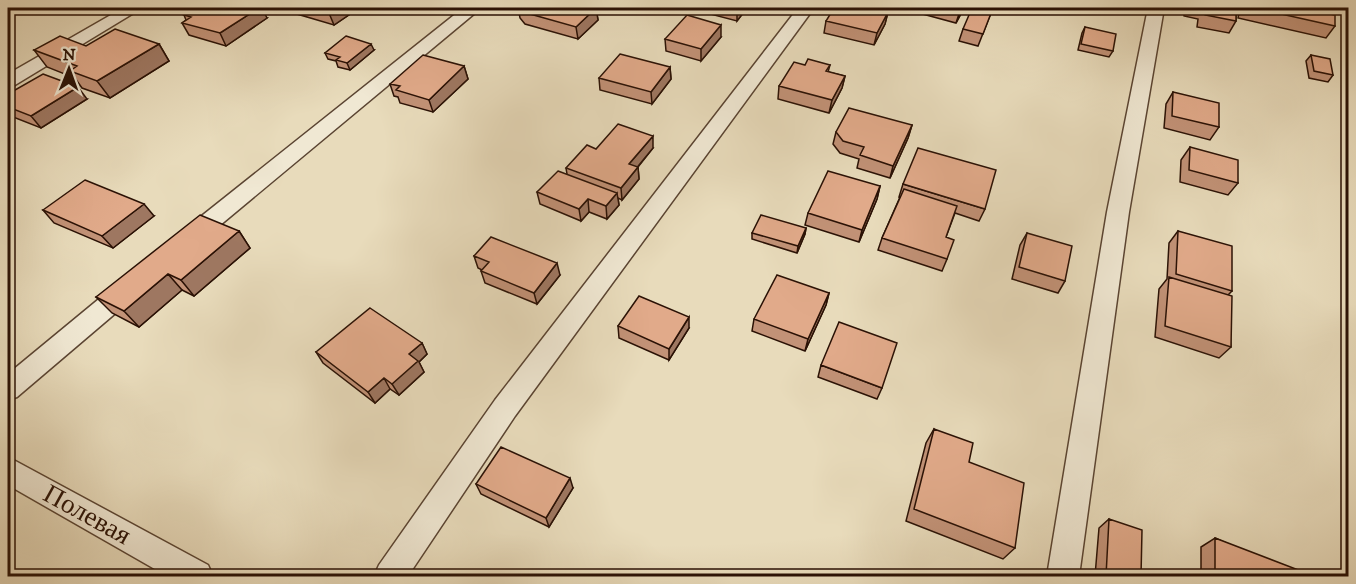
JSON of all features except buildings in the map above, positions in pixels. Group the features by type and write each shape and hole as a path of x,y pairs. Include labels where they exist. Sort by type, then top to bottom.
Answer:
{"street":[{"path":"8,81 134,8"},
{"path":"170,254 472,8"},
{"path":"390,576 505,408 806,8"},
{"path":"1063,576 1118,212 1156,8"},
{"path":"8,389 143,276"},
{"name":"Полевая","path":"8,470 197,576"}]}
